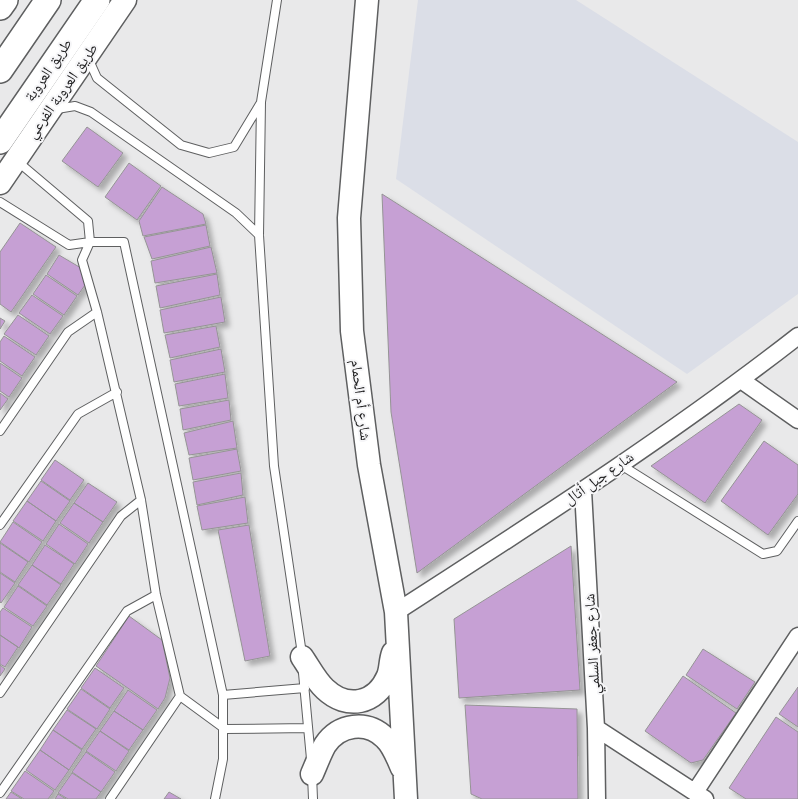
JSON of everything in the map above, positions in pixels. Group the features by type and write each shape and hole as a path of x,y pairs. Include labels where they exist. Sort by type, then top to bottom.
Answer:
{"main road":[{"path":"0,7 5,0"},
{"path":"0,70 48,0"},
{"name":"طريق العروبة","path":"7,150 96,0"},
{"name":"طريق العروبة الفرعي","path":"0,183 7,150 50,110 125,0"},
{"name":"شارع أم الحمام","path":"367,0 349,218 352,331 369,465 396,612 406,799"},
{"path":"302,657 325,690 353,704 367,700 380,691 388,675 397,639"},
{"path":"312,774 326,744 343,730 357,725 371,728 386,738 405,774"}],"street":[{"name":"شارع جبل أثال","path":"396,612 583,490 741,380 798,336"},
{"path":"741,380 798,420"},
{"name":"شارع جعفر السلمي","path":"583,490 596,728 597,799"},
{"path":"596,728 700,795 798,636"}],"lane":[{"path":"277,0 261,102 259,235 274,466 302,657 313,799"},
{"path":"87,55 97,78 181,145 209,153 234,147 261,102"},
{"path":"50,110 75,106 91,112 236,213 259,235"},
{"path":"7,150 88,221 90,242 82,260 98,312 117,392 141,500 156,595 180,696 225,729 308,728"},
{"path":"0,202 69,245 90,242 124,242 223,695 225,729 223,759 216,799"},
{"path":"0,431 68,332 98,312"},
{"path":"0,525 78,414 117,392"},
{"path":"619,464 763,554 777,551 783,546 798,521"},
{"path":"0,693 121,516 141,500"},
{"path":"0,792 127,611 156,595"},
{"path":"223,695 305,688"},
{"path":"110,799 180,696"}],"shaded area":[{"path":"418,0 576,0 798,142 798,294 687,374 396,179"}],"building":[{"path":"87,127 123,153 98,187 62,161"},
{"path":"129,163 161,186 137,220 105,197"},
{"path":"162,187 203,214 206,224 143,236 139,221"},
{"path":"382,194 677,382 417,573 391,412"},
{"path":"20,223 56,247 11,312 0,304 0,252"},
{"path":"206,225 210,246 152,259 144,237"},
{"path":"211,247 217,273 155,283 151,261"},
{"path":"59,255 81,268 85,285 78,295 47,274"},
{"path":"217,274 220,295 160,308 156,286"},
{"path":"46,275 77,296 64,315 33,294"},
{"path":"32,295 63,316 50,334 19,313"},
{"path":"221,297 225,322 164,333 160,310"},
{"path":"18,315 49,336 36,355 4,334"},
{"path":"0,318 5,321 0,329"},
{"path":"216,326 220,347 170,358 165,335"},
{"path":"4,336 35,357 22,376 0,361 0,342"},
{"path":"221,349 225,372 174,382 170,360"},
{"path":"0,363 22,378 9,397 0,391"},
{"path":"225,374 228,398 179,406 175,384"},
{"path":"0,393 8,399 0,410"},
{"path":"229,400 231,420 183,430 180,409"},
{"path":"739,404 762,420 705,503 651,466"},
{"path":"233,421 237,448 189,455 184,433"},
{"path":"764,441 798,465 798,494 768,535 721,501"},
{"path":"237,449 241,471 193,480 189,458"},
{"path":"55,460 84,480 70,500 41,480"},
{"path":"241,473 243,495 197,505 193,482"},
{"path":"41,481 70,501 56,521 27,501"},
{"path":"88,483 117,502 103,522 74,503"},
{"path":"245,497 248,523 202,530 197,506"},
{"path":"27,501 56,521 43,541 13,521"},
{"path":"74,503 103,522 89,543 60,523"},
{"path":"13,522 42,542 29,562 0,542"},
{"path":"59,524 88,544 75,564 46,544"},
{"path":"249,525 270,656 245,661 218,530"},
{"path":"0,543 28,562 15,582 0,572"},
{"path":"45,545 74,564 61,584 32,565"},
{"path":"571,546 580,690 459,698 454,619"},
{"path":"32,565 61,585 47,605 18,585"},
{"path":"0,573 15,583 1,603 0,602"},
{"path":"18,586 47,606 33,626 4,607"},
{"path":"3,608 32,627 19,648 0,635 0,612"},
{"path":"129,616 162,640 170,678 165,698 158,709 96,666"},
{"path":"0,635 18,647 5,667 0,664"},
{"path":"703,649 755,682 737,709 686,675"},
{"path":"0,665 5,669 0,676"},
{"path":"95,668 124,688 110,708 81,688"},
{"path":"683,676 736,713 703,760 691,763 645,731"},
{"path":"798,687 798,727 779,714"},
{"path":"81,689 110,709 97,729 67,709"},
{"path":"128,690 157,710 143,730 114,711"},
{"path":"465,705 577,709 578,799 482,799 471,794"},
{"path":"67,710 96,729 82,749 53,730"},
{"path":"114,711 143,730 129,750 100,731"},
{"path":"776,717 798,732 798,799 746,799 729,788"},
{"path":"53,730 82,750 69,770 40,750"},
{"path":"100,731 129,751 116,771 86,751"},
{"path":"40,750 69,770 55,790 26,770"},
{"path":"86,752 115,772 101,792 72,772"},
{"path":"25,771 54,791 48,799 24,799 11,791"},
{"path":"72,773 101,792 96,799 68,799 58,793"},
{"path":"11,792 22,799 6,799"},
{"path":"169,792 181,799 164,799"},
{"path":"58,794 66,799 55,799"}]}
